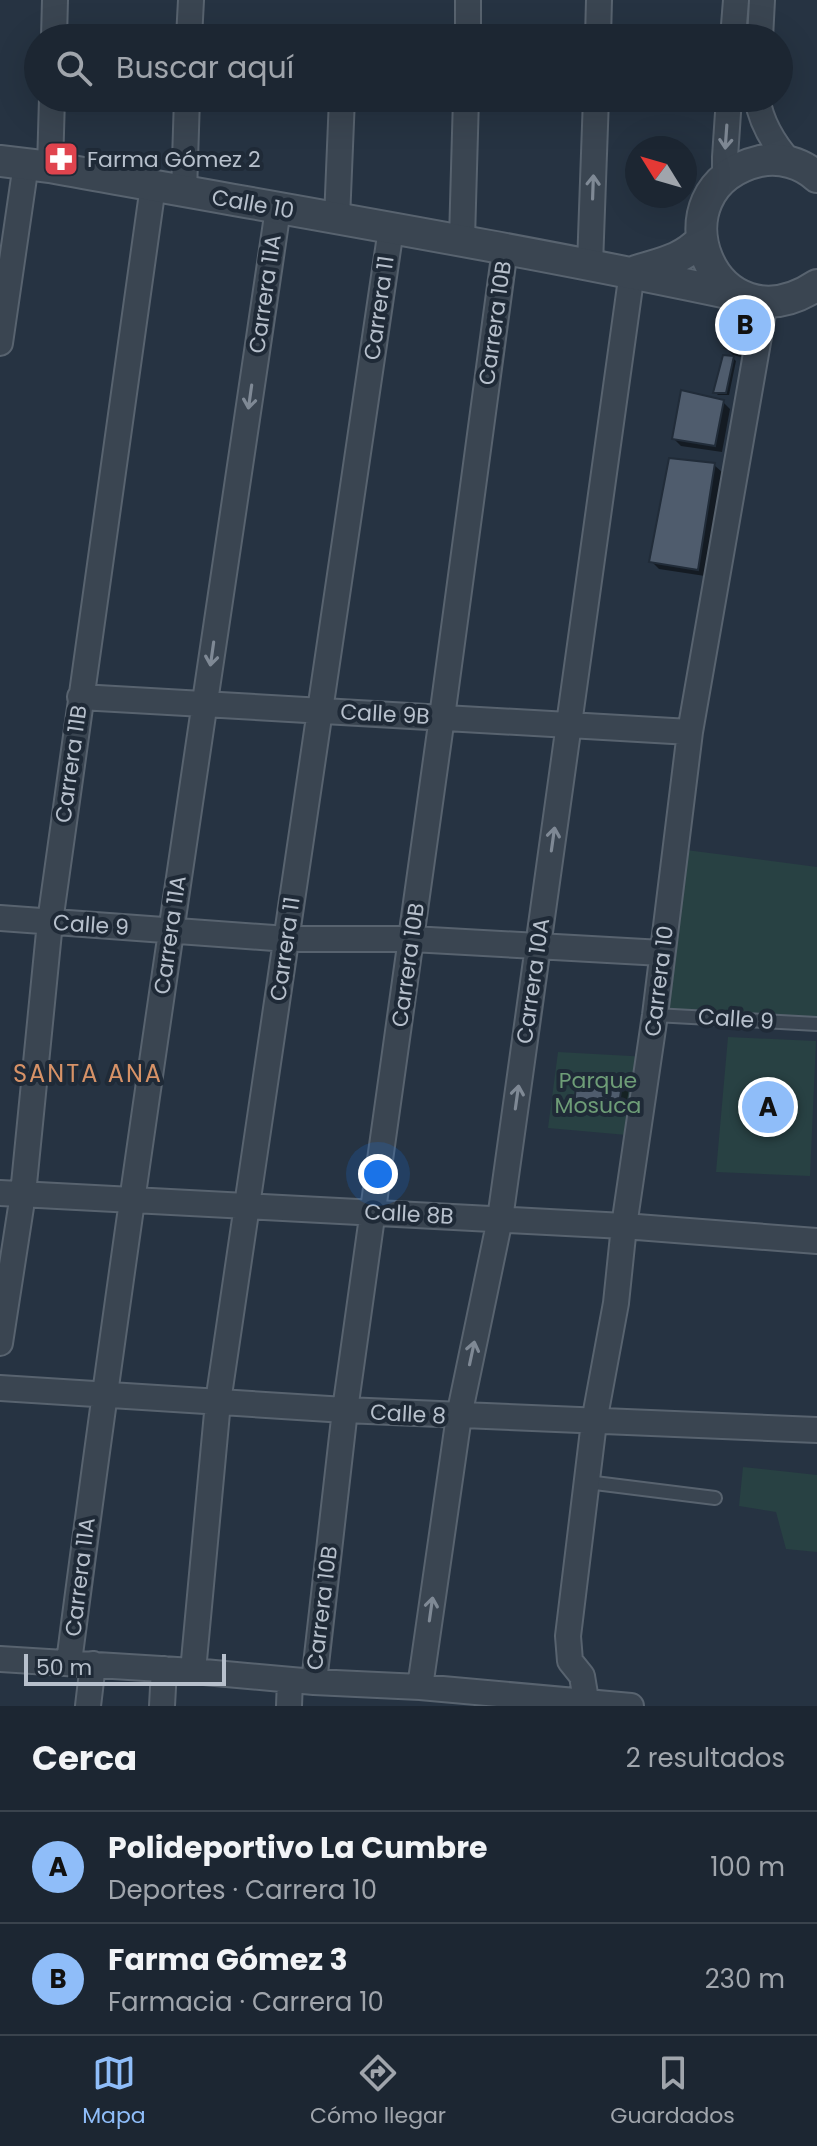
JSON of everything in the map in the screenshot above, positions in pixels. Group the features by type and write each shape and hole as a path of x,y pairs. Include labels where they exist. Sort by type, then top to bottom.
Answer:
{"street":[{"path":"54,24 55,0"},
{"path":"190,24 191,0"},
{"path":"468,0 468,24"},
{"path":"598,24 599,0"},
{"path":"734,24 736,0"},
{"path":"761,24 762,0"},
{"path":"0,343 25,164 46,112"},
{"path":"184,192 187,112"},
{"path":"337,219 341,112"},
{"path":"462,239 466,112"},
{"path":"590,265 595,112"},
{"path":"725,177 728,112"},
{"path":"759,112 779,150 790,162"},
{"path":"817,177 790,162 767,160 745,165 725,177 710,195 702,217 701,240 708,263 722,282 761,300 798,297 817,285"},
{"name":"Calle 10","path":"25,164 462,239 817,311"},
{"name":"Carrera 11B","path":"0,1343 12,1193 153,186"},
{"name":"Carrera 11A","path":"88,1706 81,1663 104,1395 278,209"},
{"name":"Carrera 11","path":"193,1671 218,1402 391,229"},
{"path":"632,272 674,260 689,253 701,240"},
{"name":"Carrera 10B","path":"289,1706 302,1681 345,1410 505,249"},
{"name":"Carrera 10A","path":"420,1687 459,1416 500,1219 632,272"},
{"name":"Carrera 10","path":"587,1704 582,1676 570,1661 568,1636 594,1422 616,1303 690,732 761,300"},
{"name":"Calle 9B","path":"80,697 690,732"},
{"name":"Calle 9","path":"0,918 287,939 412,939 662,953"},
{"name":"Calle 8B","path":"12,1193 624,1226 817,1241"},
{"name":"Calle 8","path":"0,1388 459,1416 817,1430"},
{"path":"0,1659 420,1687 631,1706"},
{"path":"162,1706 164,1669"}],"lane":[{"name":"Calle 9","path":"655,1015 817,1024"},
{"path":"587,1482 715,1498"}],"green space":[{"path":"686,850 817,867 817,1020 667,1013"},
{"path":"728,1037 816,1041 810,1176 716,1172"},
{"name":"Parque Mosuca","path":"558,1052 649,1057 638,1136 548,1128"},
{"path":"743,1467 817,1475 817,1552 786,1549 776,1512 739,1506"}],"building":[{"path":"730,321 740,325 734,351 724,348"},
{"path":"723,355 734,356 726,393 713,393"},
{"path":"681,390 724,400 715,446 672,439"},
{"path":"669,458 715,463 698,570 649,562"},
{"path":"577,1076 623,1079 618,1110 574,1106"}],"place":[{"name":"Farma Gómez 2","path":"61,159"},
{"name":"Farma Gómez 3","path":"745,325"},
{"name":"Polideportivo La Cumbre","path":"768,1107"}],"district":[{"name":"SANTA ANA","path":"88,1073"}]}
